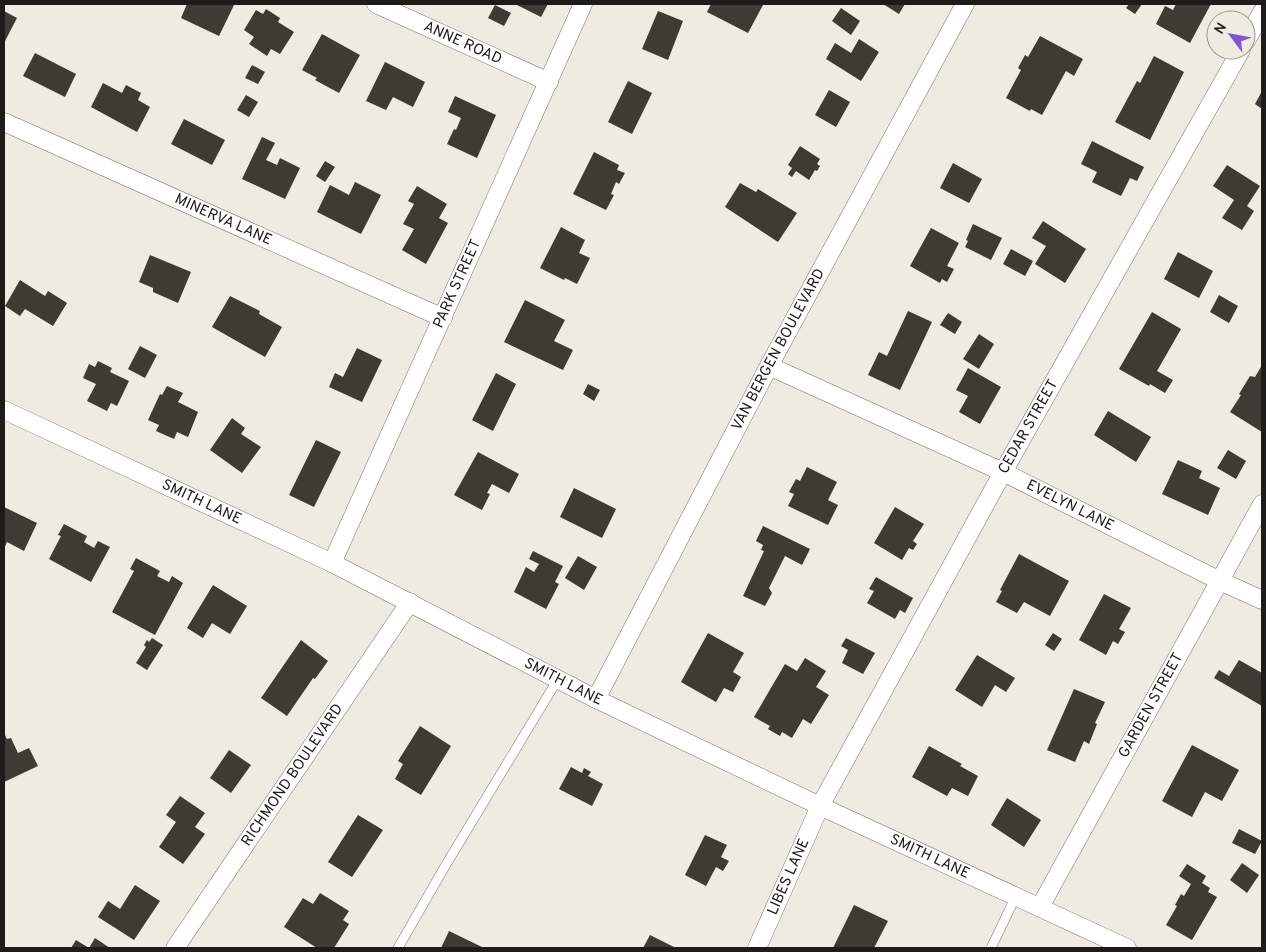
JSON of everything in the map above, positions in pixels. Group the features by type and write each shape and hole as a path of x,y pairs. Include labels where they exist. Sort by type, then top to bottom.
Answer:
{"street":[{"name":"ANNE ROAD","path":"376,4 549,82"},
{"name":"PARK STREET","path":"332,563 583,4"},
{"name":"VAN BERGEN BOULEVARD","path":"596,699 769,366 965,4"},
{"name":"CEDAR STREET","path":"820,806 1003,472 1235,60"},
{"name":"MINERVA LANE","path":"4,122 443,318"},
{"name":"EVELYN LANE","path":"769,366 1003,472 1220,581 1262,600"},
{"name":"SMITH LANE","path":"4,410 332,563 596,699 820,806 1127,948"},
{"name":"GARDEN STREET","path":"1040,907 1262,504"},
{"name":"RICHMOND BOULEVARD","path":"175,948 410,602"},
{"name":"LIBES LANE","path":"756,948 820,806"}],"lane":[{"path":"398,948 558,679"},
{"path":"991,948 1016,896"}],"building":[{"path":"187,4 234,5 219,36 181,18"},
{"path":"518,4 548,4 541,17"},
{"path":"711,4 763,5 748,33 707,12"},
{"path":"883,4 905,4 899,14"},
{"path":"1129,4 1142,4 1135,14 1126,8"},
{"path":"1176,4 1211,4 1206,10 1190,43 1156,24 1165,6 1173,10"},
{"path":"495,5 511,13 504,26 488,18"},
{"path":"841,8 860,21 851,35 832,21"},
{"path":"266,9 280,18 278,22 294,32 280,54 271,49 267,56 249,44 254,37 244,30 256,10 263,14"},
{"path":"4,11 17,18 4,43"},
{"path":"658,11 683,21 668,60 642,49"},
{"path":"322,34 360,55 339,93 315,80 317,78 302,70"},
{"path":"1040,36 1083,59 1074,76 1066,71 1042,115 1031,109 1030,111 1006,98 1021,70 1018,68 1025,55 1028,57"},
{"path":"859,39 879,52 861,81 826,59 835,43 851,53"},
{"path":"35,53 76,74 65,97 23,76"},
{"path":"1154,56 1184,72 1150,140 1115,122 1137,81 1140,83"},
{"path":"385,62 425,82 413,107 393,97 386,110 366,101"},
{"path":"252,65 265,72 258,84 245,78"},
{"path":"628,81 652,93 632,134 608,122"},
{"path":"103,83 122,93 126,85 141,93 138,100 150,107 137,132 91,107"},
{"path":"829,90 850,102 836,127 815,115"},
{"path":"1262,91 1262,109 1255,104"},
{"path":"246,95 258,102 249,117 237,110"},
{"path":"455,96 496,115 477,158 447,144 461,118 448,112"},
{"path":"184,119 225,140 212,165 171,144"},
{"path":"262,137 275,143 266,160 277,165 280,158 300,168 285,199 242,179"},
{"path":"1092,141 1144,167 1137,181 1130,178 1121,196 1092,182 1097,172 1081,164"},
{"path":"800,146 820,159 817,164 820,166 809,180 796,171 792,177 788,174 792,168 788,165"},
{"path":"594,152 619,165 617,170 625,173 619,184 616,182 611,194 614,195 606,210 573,194"},
{"path":"325,161 335,167 325,182 316,176"},
{"path":"953,163 982,179 969,203 940,188"},
{"path":"1227,165 1260,186 1247,206 1254,211 1242,230 1222,218 1234,200 1213,186"},
{"path":"355,182 381,195 361,234 317,212 330,185 349,195"},
{"path":"740,183 756,192 758,189 797,213 778,242 725,207"},
{"path":"417,186 447,204 439,218 448,223 426,264 402,250 414,229 403,224 414,204 408,201"},
{"path":"1043,221 1086,249 1065,283 1035,264 1046,246 1032,238"},
{"path":"973,224 1002,238 991,260 965,247"},
{"path":"561,227 585,240 579,253 590,258 577,284 540,268"},
{"path":"931,228 959,243 947,266 954,269 947,282 942,279 940,283 910,266"},
{"path":"1011,249 1033,261 1025,276 1003,264"},
{"path":"1178,252 1213,271 1199,298 1164,279"},
{"path":"150,255 191,272 178,303 153,292 153,288 139,282"},
{"path":"20,280 45,296 48,291 67,303 53,326 25,309 20,316 5,306"},
{"path":"1219,295 1238,306 1229,323 1210,312"},
{"path":"230,296 260,311 259,314 282,327 265,357 212,327"},
{"path":"525,300 565,320 554,341 573,350 563,370 504,342"},
{"path":"908,311 932,322 900,390 868,375 879,352 887,356"},
{"path":"1152,312 1181,329 1157,371 1173,380 1165,393 1119,369"},
{"path":"948,313 962,322 955,334 940,325"},
{"path":"979,334 994,344 979,369 963,359"},
{"path":"140,346 157,355 145,378 128,369"},
{"path":"357,348 382,360 362,402 329,387 335,373 343,377"},
{"path":"98,361 112,368 110,372 129,381 117,406 111,403 107,411 87,401 96,384 83,378 89,364 95,367"},
{"path":"1262,365 1262,432 1230,412 1250,376 1255,377"},
{"path":"968,368 1001,387 980,424 959,412 968,396 956,390"},
{"path":"496,373 516,384 493,431 472,420"},
{"path":"588,384 600,390 594,401 583,394"},
{"path":"167,386 183,393 178,402 198,412 188,437 177,432 174,439 156,431 159,425 148,420 160,394 162,395"},
{"path":"1108,411 1151,437 1136,462 1094,435"},
{"path":"232,418 245,428 241,434 261,447 242,473 210,450"},
{"path":"316,440 341,452 314,507 289,495"},
{"path":"1228,450 1246,461 1236,479 1217,468"},
{"path":"478,452 519,474 509,493 492,484 487,493 490,494 482,510 454,495"},
{"path":"1178,460 1202,471 1199,478 1220,488 1208,515 1162,494"},
{"path":"807,467 837,482 828,500 838,505 828,525 788,506 794,494 789,492 796,479 800,481"},
{"path":"574,488 616,509 602,538 560,517"},
{"path":"4,507 37,523 24,551 7,542 4,549"},
{"path":"895,507 924,524 913,541 917,544 913,550 909,548 902,560 874,543"},
{"path":"64,524 87,536 84,542 94,548 98,541 110,547 91,582 49,559 61,536 58,535"},
{"path":"763,526 810,549 802,565 785,556 769,588 772,593 765,606 743,596 764,551 761,550 763,545 756,541"},
{"path":"533,551 563,566 555,582 559,584 546,609 514,592 526,567 534,572 539,564 529,559"},
{"path":"1019,554 1069,581 1050,616 1024,602 1017,613 996,602 1002,591 1000,590"},
{"path":"578,556 597,567 584,590 565,578"},
{"path":"136,558 160,571 157,576 169,582 172,576 183,583 155,635 112,612 134,571 130,569"},
{"path":"876,577 913,598 905,613 900,610 895,619 867,603 874,591 869,589"},
{"path":"213,585 247,606 230,634 212,623 203,638 187,628"},
{"path":"1104,594 1131,608 1119,629 1125,632 1118,644 1113,641 1106,655 1079,640"},
{"path":"708,633 744,653 733,672 741,677 733,692 724,688 716,702 681,682"},
{"path":"1053,633 1062,639 1054,651 1045,645"},
{"path":"152,638 163,645 147,670 136,663 146,647 144,645 147,640 149,642"},
{"path":"846,638 875,653 863,674 842,663 848,650 841,646"},
{"path":"301,640 328,661 315,679 313,678 287,716 261,698"},
{"path":"977,655 1015,678 1006,692 995,685 982,707 955,690"},
{"path":"805,658 826,671 816,687 829,695 811,724 803,719 792,738 782,732 780,736 768,729 770,726 754,717 785,664 797,671"},
{"path":"1239,660 1262,673 1262,706 1214,678 1219,670 1229,676"},
{"path":"1074,689 1105,702 1095,723 1097,724 1089,744 1084,741 1075,762 1047,750"},
{"path":"420,726 451,746 421,795 395,779 403,764 398,761"},
{"path":"4,733 7,739 11,738 18,753 29,748 38,766 4,782"},
{"path":"1192,745 1239,770 1222,801 1205,792 1192,817 1162,801"},
{"path":"929,746 962,764 960,766 978,776 968,796 952,788 947,796 912,777"},
{"path":"229,750 251,765 231,793 210,778"},
{"path":"571,767 582,773 584,768 591,772 588,776 603,784 592,806 559,789"},
{"path":"180,796 205,813 195,827 205,834 183,864 159,847 176,822 166,815"},
{"path":"1007,798 1041,820 1024,847 991,825"},
{"path":"358,815 383,830 352,877 328,862"},
{"path":"1239,829 1262,841 1255,854 1232,843"},
{"path":"705,835 727,845 721,857 729,861 723,871 716,867 706,886 685,875"},
{"path":"1242,863 1259,875 1247,893 1230,880"},
{"path":"1187,864 1206,876 1202,883 1210,888 1208,892 1217,897 1192,940 1166,925 1177,906 1175,905 1181,894 1184,896 1191,884 1179,876"},
{"path":"135,885 160,901 134,940 98,917 108,901 120,909"},
{"path":"320,893 349,911 343,920 349,924 334,948 317,948 284,927 303,898 313,904"},
{"path":"854,905 888,921 874,948 833,948"},
{"path":"449,931 484,948 441,948"},
{"path":"650,935 676,948 643,948"},
{"path":"95,938 110,948 89,948"},
{"path":"76,940 89,948 71,948"}]}
